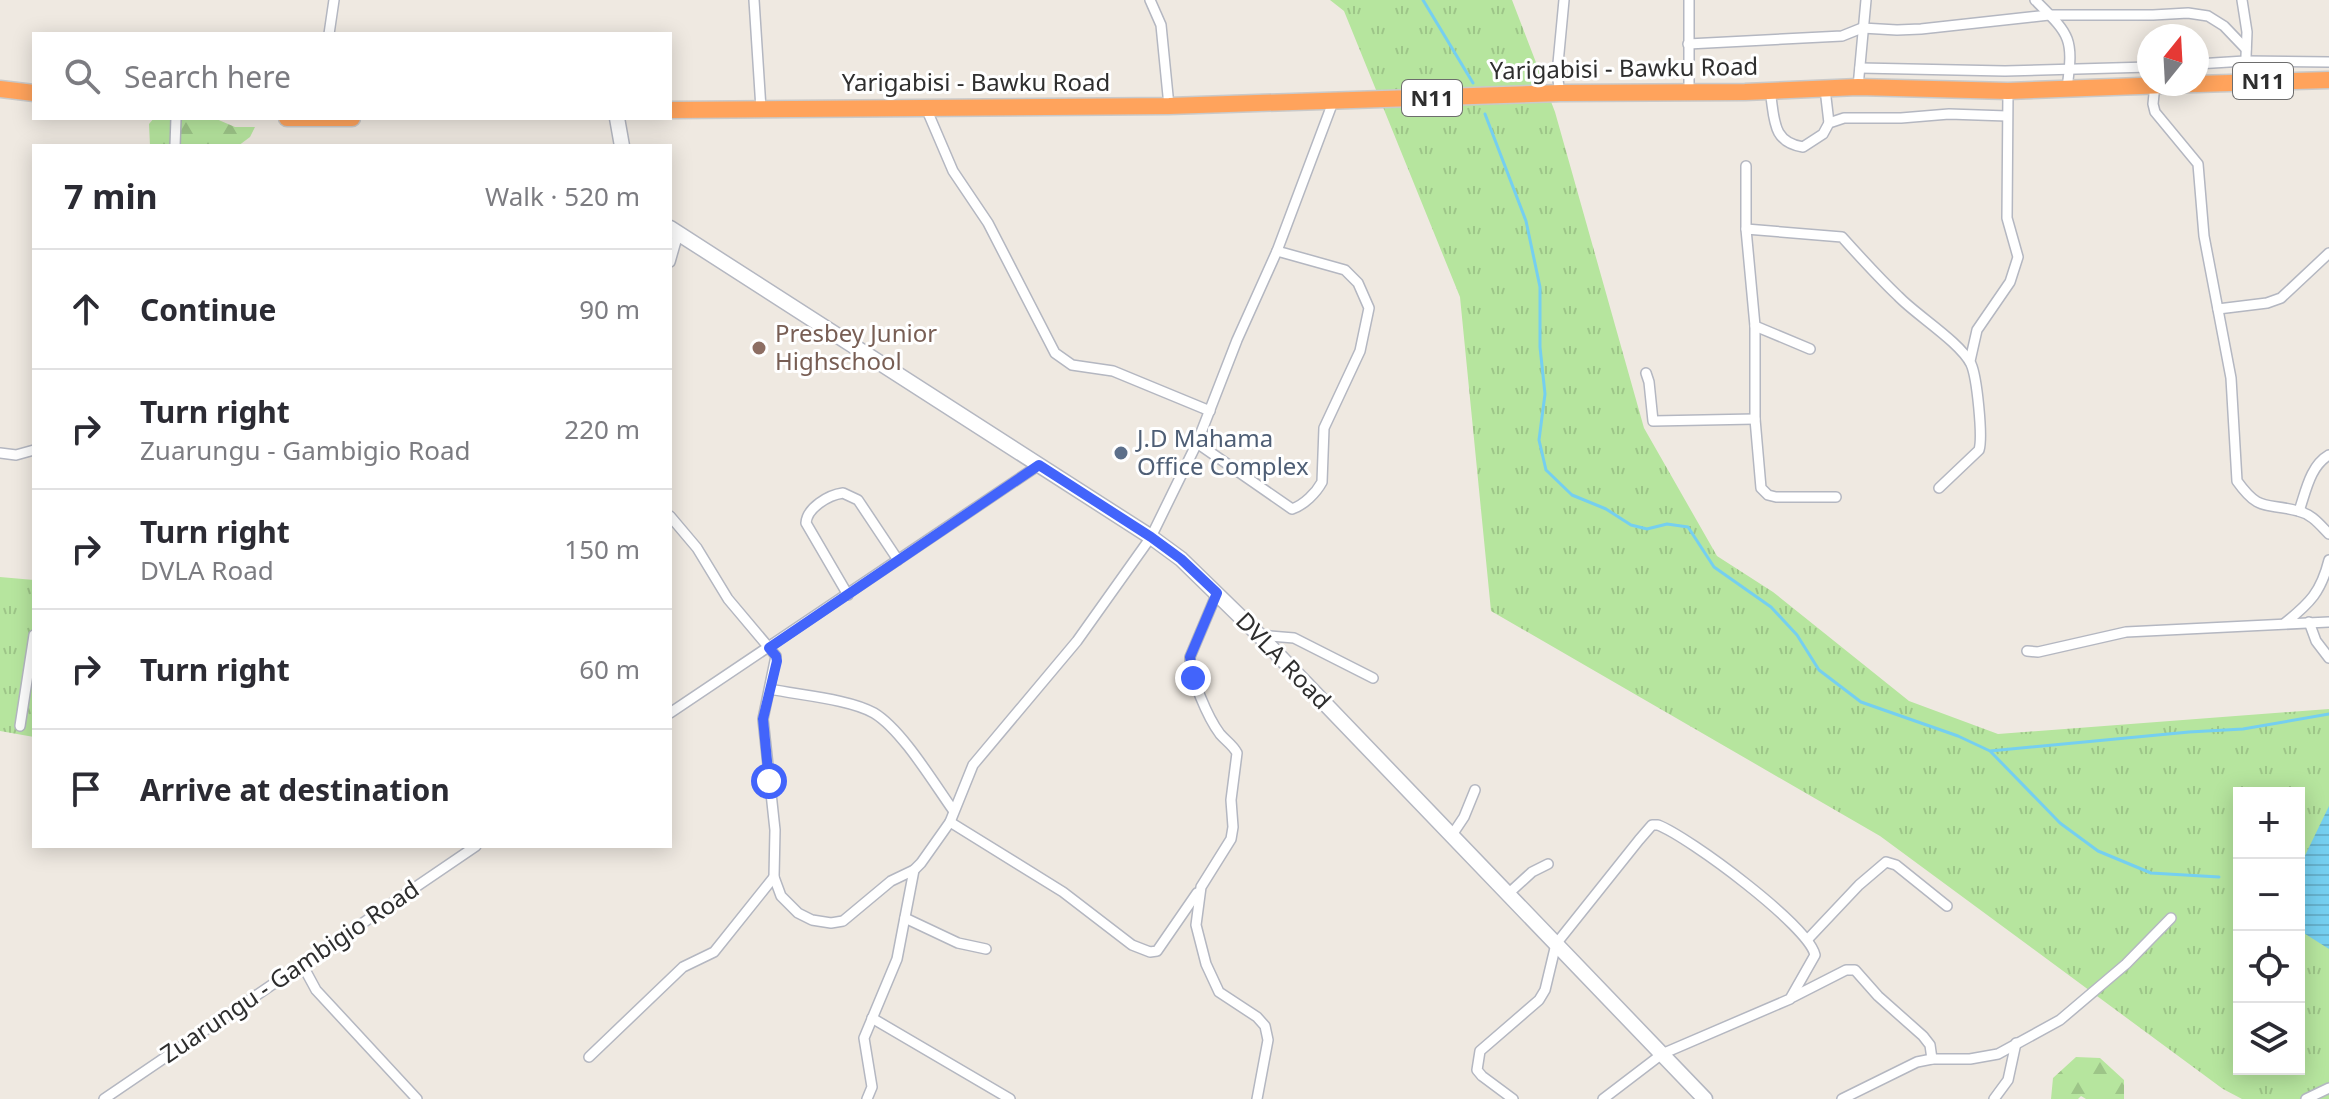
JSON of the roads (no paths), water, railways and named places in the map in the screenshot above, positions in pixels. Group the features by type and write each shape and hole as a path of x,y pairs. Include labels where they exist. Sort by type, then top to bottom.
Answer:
{"highway":[{"name":"Yarigabisi - Bawku Road","path":"2209,83 2329,80"},
{"name":"Yarigabisi - Bawku Road","path":"672,110 1169,106 1560,93 1858,87 2008,91 2137,86"},
{"path":"0,89 32,93"}],"street":[{"path":"329,32 334,0"},
{"path":"754,0 761,109"},
{"path":"1150,0 1161,25 1169,106"},
{"path":"1560,93 1557,74 1564,0"},
{"path":"1689,0 1689,91"},
{"path":"1858,87 1866,0"},
{"path":"2035,0 2070,42 2067,88"},
{"path":"2242,0 2247,32 2245,81"},
{"path":"1688,44 1842,36 1862,28 1921,29 2049,15 2188,13 2208,16 2224,26 2246,49"},
{"path":"2209,63 2329,62"},
{"path":"1860,68 2005,71 2137,67"},
{"path":"1770,91 1778,135 1788,145 1803,147 1814,143 1829,123 1825,89"},
{"path":"1970,361 1977,330 2010,282 2018,257 2007,218 2008,91"},
{"path":"2154,96 2155,112 2198,164 2204,236 2231,378 2237,481 2246,494 2260,504 2299,511 2314,519 2329,534"},
{"path":"867,1099 872,1087 864,1038 897,959 914,870 950,822 973,765 1077,641 1151,537 1197,443 1237,340 1277,251 1333,102"},
{"path":"925,106 953,171 988,223 1055,353 1072,365 1113,371 1210,411"},
{"path":"1829,123 1844,118 1949,114 2007,116"},
{"path":"175,144 176,120"},
{"path":"617,120 622,144"},
{"path":"1746,166 1746,229 1755,326 1755,419 1761,488 1768,495 1776,497 1836,497"},
{"path":"1746,229 1842,237 1899,298 1970,361 1978,383 1977,415 1981,442 1979,450 1939,488"},
{"name":"DVLA Road","path":"674,231 1181,559 1259,635 1705,1099"},
{"path":"1197,443 1292,509 1318,490 1322,482 1324,428 1360,351 1369,308 1358,283 1345,270 1277,251"},
{"path":"2218,309 2267,303 2281,298 2329,253"},
{"path":"1755,326 1810,349"},
{"path":"1646,373 1653,421 1755,419"},
{"path":"0,453 16,455 32,451"},
{"path":"2299,511 2311,477 2318,464 2329,455"},
{"path":"672,712 1039,465"},
{"path":"848,595 806,523 810,511 836,494 851,495 858,500 898,560"},
{"path":"672,518 697,548 728,599 776,656 763,725 775,830 772,869 781,896 798,913 812,920 843,921 891,881 914,870"},
{"path":"2285,623 2310,603 2318,592 2329,560"},
{"path":"950,822 1063,892 1141,949 1157,951 1231,839 1231,800 1237,753 1219,731 1190,666 1190,657 1217,593"},
{"path":"2309,622 2316,641 2329,658"},
{"path":"2027,651 2038,652 2126,632 2329,622"},
{"path":"1259,635 1294,638 1373,678"},
{"path":"20,726 32,648"},
{"path":"770,689 849,705 877,715 898,733 953,810"},
{"path":"1452,835 1464,817 1475,790"},
{"path":"1513,1099 1477,1070 1480,1051 1539,1000 1545,990 1556,944 1652,825 1658,825 1730,870 1808,939 1815,955 1790,999"},
{"name":"Zuarungu - Gambigio Road","path":"104,1099 473,848"},
{"path":"1808,939 1859,885 1886,862 1896,865 1947,906"},
{"path":"1509,893 1532,872 1548,864"},
{"path":"589,1057 683,967 714,952 774,877"},
{"path":"1201,887 1196,925 1212,978 1224,998 1257,1017 1268,1032 1257,1099"},
{"path":"905,918 958,943 986,949"},
{"path":"1842,1099 1903,1067 1932,1059 1970,1059 1998,1054 2060,1020 2126,964 2171,918"},
{"path":"303,966 316,990 417,1099"},
{"path":"1603,1099 1662,1054 1790,999 1846,970 1855,970 1878,996 1923,1036 1930,1045 1932,1059"},
{"path":"872,1018 1010,1099"},
{"path":"1994,1099 2008,1080 2016,1043"},
{"path":"2306,1099 2329,1088"}],"water":[{"path":"2329,806 2329,949 2305,934 2305,856"}],"waterway":[{"path":"1423,0 1473,83"},
{"path":"1485,114 1526,221 1540,287 1540,347 1545,394 1539,440 1546,470 1572,495 1606,509 1631,525 1647,529 1667,524 1688,527 1714,567 1771,607 1797,635 1819,670 1861,702 1958,736 1990,751 2243,729 2329,714"},
{"path":"1991,752 2060,823 2098,851 2151,873 2219,877"}],"place":[{"name":"Presbey Junior Highschool","path":"759,348"},
{"name":"J.D Mahama Office Complex","path":"1121,453"}]}
